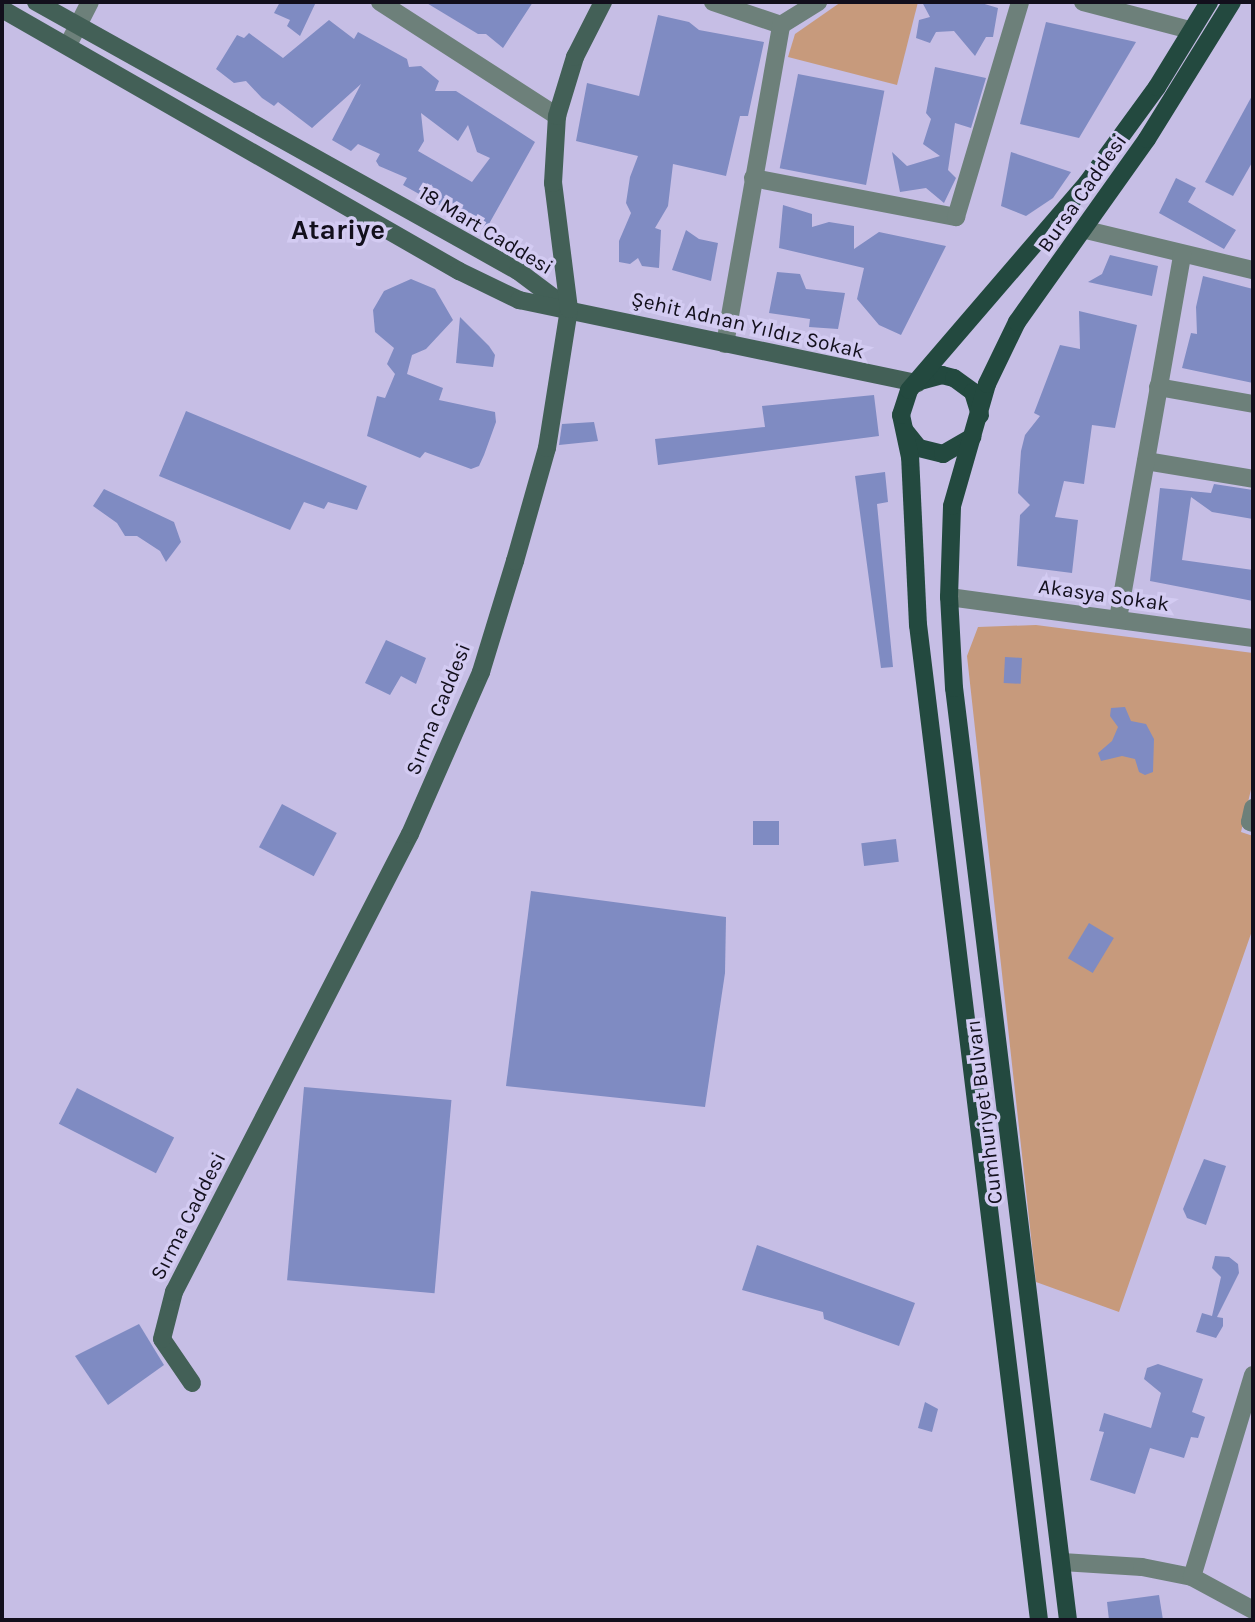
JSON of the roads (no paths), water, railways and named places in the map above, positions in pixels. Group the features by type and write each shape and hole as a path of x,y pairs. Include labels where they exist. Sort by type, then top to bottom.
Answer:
{"main road":[{"name":"Bursa Caddesi","path":"918,625 910,457 903,429 903,402 1087,183 1157,88 1209,2"},
{"name":"Bursa Caddesi","path":"949,597 952,506 987,384 1017,322 1086,230 1175,97 1232,2"},
{"path":"918,382 954,378 972,393 979,415"},
{"path":"903,429 910,440 931,453 955,452 973,436"},
{"name":"Cumhuriyet Bulvarı","path":"949,597 954,688 1068,1620"},
{"name":"Cumhuriyet Bulvarı","path":"918,625 1039,1620"}],"street":[{"name":"18 Mart Caddesi","path":"36,2 518,271 569,309"},
{"path":"68,45 90,2"},
{"path":"380,2 556,116"},
{"name":"Sırma Caddesi","path":"192,1383 162,1339 174,1292 384,889 481,672 547,448 569,309 555,215 556,116 575,57 603,2"},
{"path":"713,2 781,25"},
{"path":"725,344 781,25 818,2"},
{"path":"753,178 957,218 1020,2"},
{"path":"1083,2 1107,5 1190,30"},
{"name":"18 Mart Caddesi","path":"2,9 459,271 519,300 569,309"},
{"path":"1086,230 1182,255 1253,269"},
{"path":"1118,619 1182,255"},
{"name":"Şehit Adnan Yıldız Sokak","path":"569,309 725,344 918,382"},
{"path":"1158,387 1253,404"},
{"path":"1146,461 1253,479"},
{"name":"Akasya Sokak","path":"949,597 1253,638"},
{"path":"1253,808 1250,822 1253,822"},
{"path":"1192,1577 1253,1375"},
{"path":"1062,1562 1142,1567 1192,1577 1253,1610"}],"district":[{"name":"Atariye","path":"338,230"}]}
